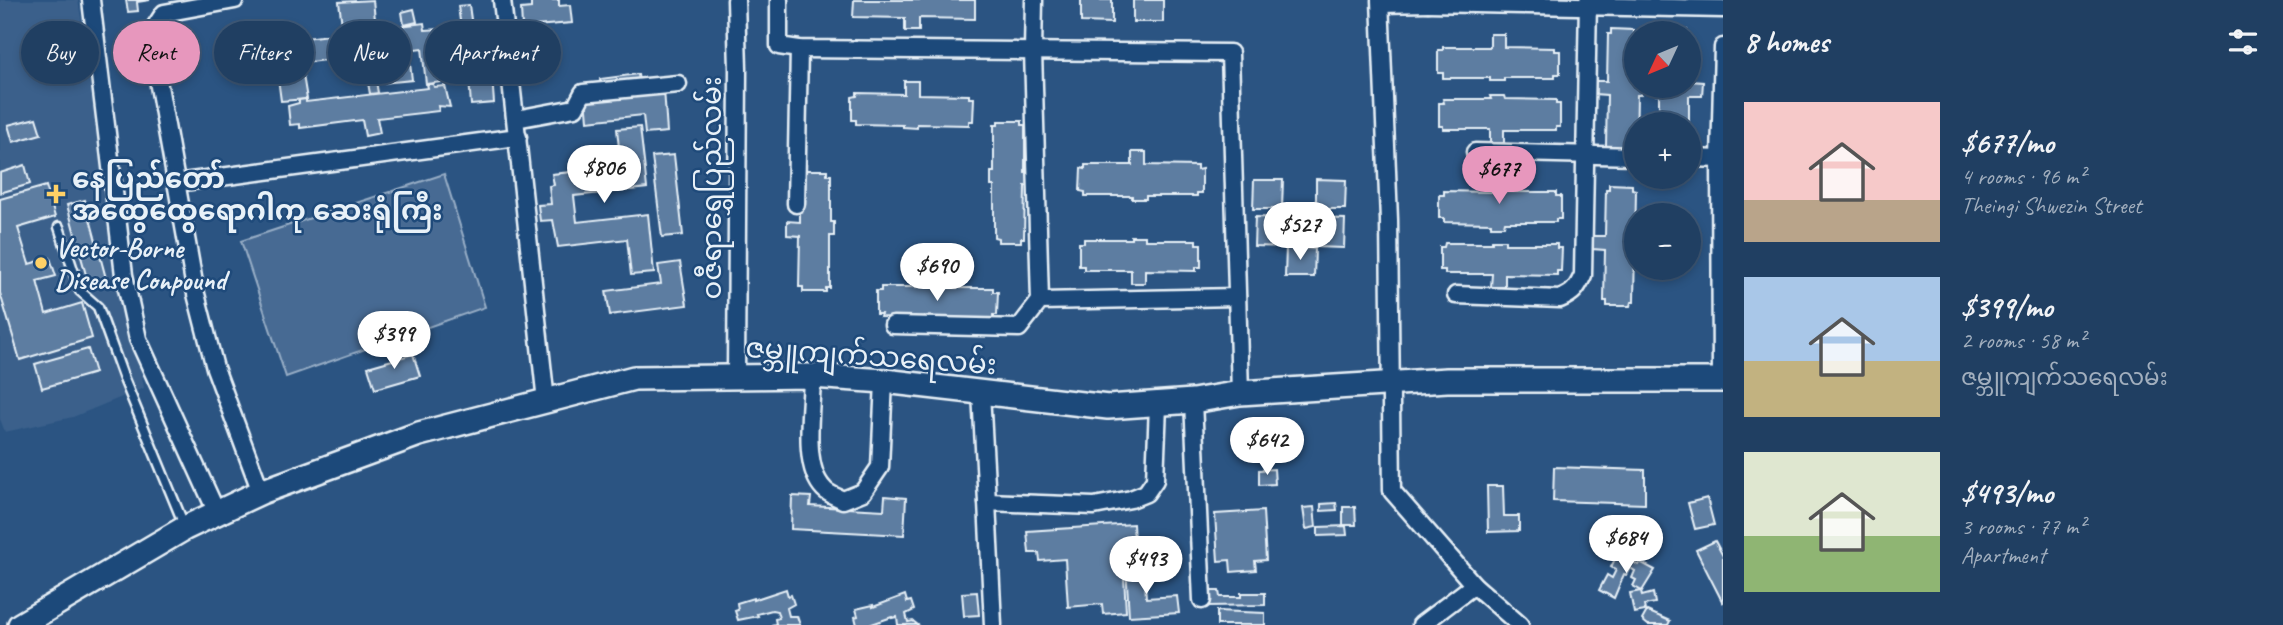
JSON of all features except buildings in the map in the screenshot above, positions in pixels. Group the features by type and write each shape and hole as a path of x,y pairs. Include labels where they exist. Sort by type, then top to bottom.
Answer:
{"main road":[{"name":"ဇမ္ဘူကျက်သရေလမ်း","path":"20,625 185,528 261,492 419,434 634,378 812,376 884,381 1108,407 1158,405 1240,393 1447,380 1722,380"}],"street":[{"path":"91,0 124,275 138,339 217,513"},
{"path":"235,0 164,13 153,30 159,86 196,294 215,368 261,492"},
{"path":"502,0 546,401"},
{"name":"ဝဇီရာရွှေပြည်လမ်း","path":"736,0 736,376"},
{"path":"779,0 779,46 799,49 1230,53 1240,393"},
{"path":"893,325 1019,328 1040,301 1034,0"},
{"path":"1520,625 1474,585 1392,491 1388,220 1380,2 1588,3 1723,9"},
{"path":"1456,295 1560,299 1577,289 1583,275 1588,3"},
{"path":"1722,380 1723,47"},
{"path":"796,204 799,49"},
{"path":"516,119 575,108 583,93 678,84"},
{"path":"176,183 518,137"},
{"path":"1475,152 1624,156"},
{"path":"1701,158 1722,159"},
{"path":"1040,301 1237,297"},
{"path":"812,376 810,460 813,474 825,491 843,500 863,492 880,467 884,381"},
{"path":"981,393 993,625"},
{"path":"1194,401 1202,600"},
{"path":"987,502 1094,506 1131,499 1146,493 1155,480 1158,405"},
{"path":"1421,625 1474,585"}],"lane":[{"path":"59,227 80,292 98,307 124,379 185,528"}],"shaded area":[{"name":"နေပြည်တော် အထွေထွေရောဂါကု ဆေးရုံကြီး","path":"0,0 78,0 82,21 21,21 21,84 92,84 144,388 73,417 5,432 0,419"},
{"path":"444,174 485,307 286,377 241,241"}],"place":[{"name":"နေပြည်တော် အထွေထွေရောဂါကု ဆေးရုံကြီး","path":"56,194"},
{"name":"Vector-Borne Disease Conpound","path":"41,263"}]}
